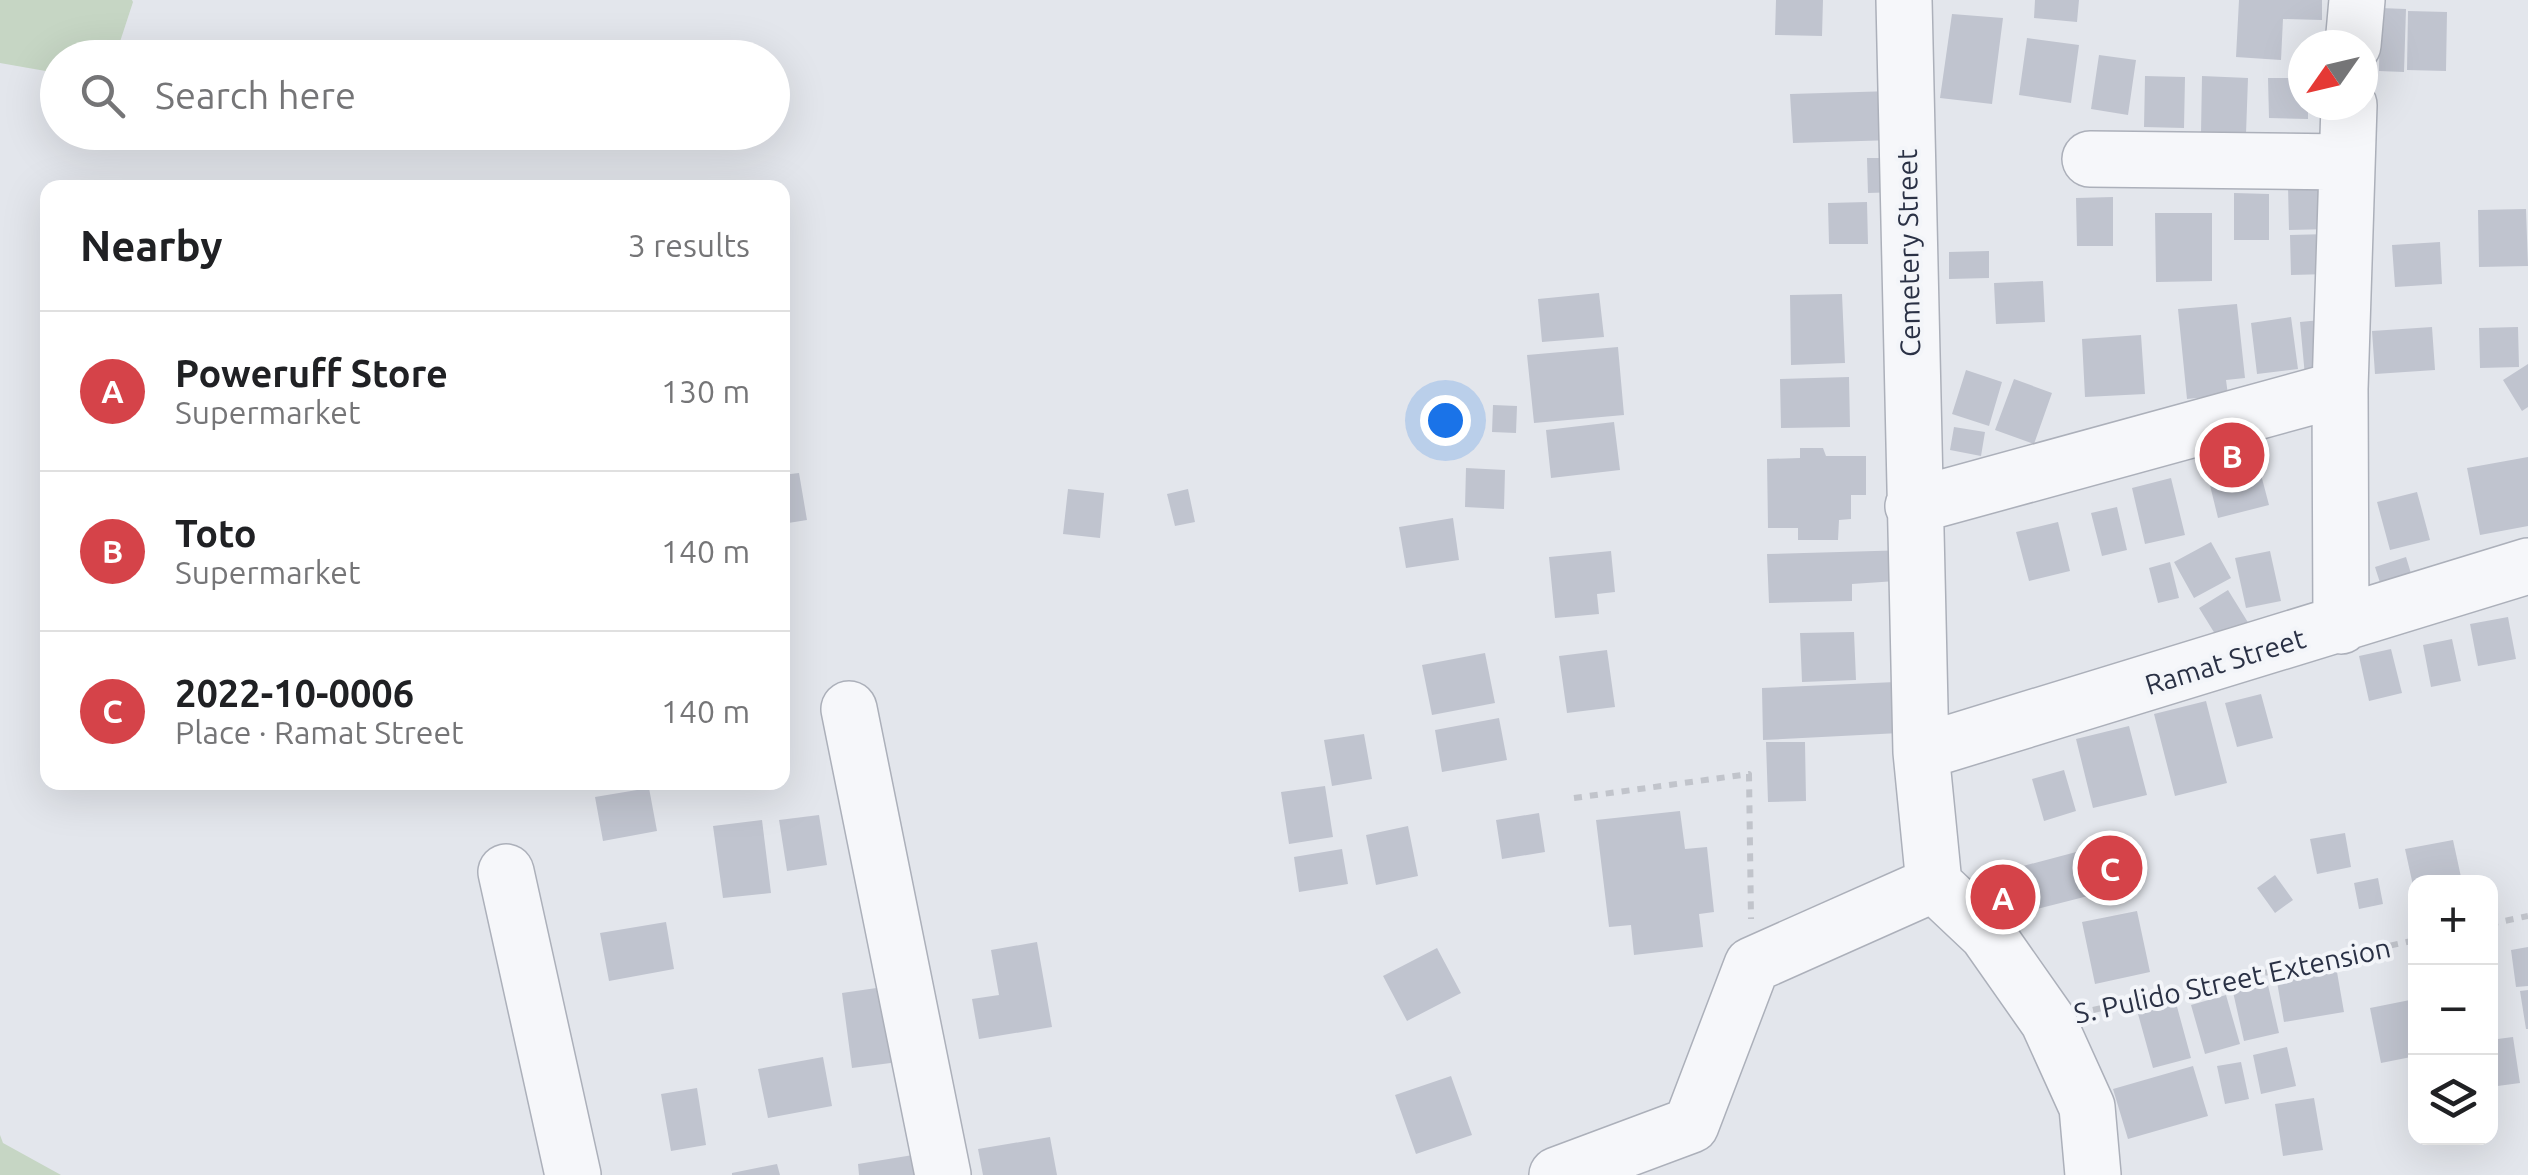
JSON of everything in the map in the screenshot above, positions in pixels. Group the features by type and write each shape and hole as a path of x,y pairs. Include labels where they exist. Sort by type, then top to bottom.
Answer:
{"street":[{"name":"Cemetery Street","path":"1904,0 1921,752 1934,884"},
{"path":"2355,30 2357,0"},
{"path":"2341,626 2340,389 2348,120"},
{"path":"2090,159 2346,162"},
{"path":"1913,506 2340,389"},
{"name":"Ramat Street","path":"1921,752 2528,566"},
{"path":"849,709 943,1175"},
{"path":"506,872 573,1175"},
{"path":"1557,1175 1691,1125 1752,965 1934,884 1987,934 2048,1020 2087,1107 2093,1175"}],"path":[{"path":"1574,798 1749,774 1752,965"},
{"path":"2498,922 2528,916"},
{"name":"S. Pulido Street Extension","path":"2048,1020 2408,942"}],"green space":[{"path":"0,0 133,2 121,40 40,40 40,70 0,63"},
{"path":"0,1135 3,1143 61,1175 0,1175"}],"building":[{"path":"1776,0 1823,0 1822,36 1775,35"},
{"path":"2035,0 2079,0 2077,22 2034,18"},
{"path":"2239,0 2322,0 2322,20 2283,19 2281,60 2236,57"},
{"path":"2380,8 2406,9 2404,72 2379,71"},
{"path":"2408,11 2447,12 2446,71 2407,70"},
{"path":"1952,14 2003,18 1992,104 1940,98"},
{"path":"2027,38 2079,45 2071,103 2019,95"},
{"path":"2099,55 2136,60 2128,115 2091,109"},
{"path":"2145,76 2185,77 2184,128 2144,127"},
{"path":"2202,76 2248,78 2246,134 2201,133"},
{"path":"2268,78 2288,78 2288,118 2269,118"},
{"path":"1893,91 1895,140 1793,143 1790,94"},
{"path":"1867,158 1899,158 1899,192 1868,193"},
{"path":"2330,185 2331,229 2289,230 2288,186"},
{"path":"2234,193 2269,194 2269,240 2234,240"},
{"path":"2113,197 2113,246 2077,246 2076,198"},
{"path":"1867,202 1868,244 1829,244 1828,203"},
{"path":"2526,209 2528,266 2479,267 2478,210"},
{"path":"2155,213 2212,213 2212,281 2156,282"},
{"path":"2328,234 2329,274 2291,275 2290,235"},
{"path":"2440,242 2442,284 2395,287 2392,245"},
{"path":"1989,251 1989,278 1949,279 1949,252"},
{"path":"2043,281 2045,322 1996,324 1994,283"},
{"path":"1599,293 1604,337 1542,342 1538,299"},
{"path":"1842,294 1845,363 1791,365 1790,295"},
{"path":"2237,304 2245,378 2226,380 2228,395 2187,399 2178,309"},
{"path":"2291,317 2298,369 2257,374 2251,323"},
{"path":"2331,319 2335,374 2305,376 2300,322"},
{"path":"2432,327 2435,370 2375,374 2372,331"},
{"path":"2518,327 2519,367 2480,368 2479,328"},
{"path":"2141,335 2145,394 2085,397 2082,339"},
{"path":"1618,347 1624,415 1534,423 1527,355"},
{"path":"2528,364 2528,407 2522,411 2503,380"},
{"path":"1966,370 2002,382 1989,426 1952,414"},
{"path":"1849,377 1850,427 1781,428 1780,379"},
{"path":"2014,379 2052,393 2034,444 1995,430"},
{"path":"1493,405 1517,406 1516,433 1492,432"},
{"path":"1614,422 1620,470 1551,478 1546,430"},
{"path":"1954,427 1985,432 1981,456 1950,450"},
{"path":"1800,448 1823,448 1826,456 1866,456 1866,495 1851,495 1851,519 1839,520 1838,540 1798,540 1798,528 1768,528 1767,459 1800,458"},
{"path":"2254,448 2269,505 2218,518 2204,461"},
{"path":"2528,457 2528,526 2480,535 2467,468"},
{"path":"1466,468 1505,470 1504,509 1465,507"},
{"path":"799,473 807,520 790,523 790,474"},
{"path":"2171,478 2185,535 2145,544 2132,488"},
{"path":"1068,489 1104,493 1100,538 1063,534"},
{"path":"1188,489 1195,522 1175,526 1167,494"},
{"path":"2417,492 2430,540 2390,550 2377,502"},
{"path":"2117,507 2127,550 2102,556 2091,513"},
{"path":"1453,518 1459,560 1406,568 1399,527"},
{"path":"2058,522 2070,571 2029,581 2016,532"},
{"path":"2211,542 2231,578 2194,598 2174,562"},
{"path":"1910,550 1911,580 1852,584 1852,601 1769,603 1767,554"},
{"path":"1611,551 1615,592 1597,594 1599,614 1555,618 1549,557"},
{"path":"2270,551 2281,601 2246,608 2235,558"},
{"path":"2406,557 2413,580 2382,589 2375,567"},
{"path":"2170,562 2179,598 2158,603 2149,568"},
{"path":"2228,590 2249,624 2220,642 2199,608"},
{"path":"2508,617 2516,659 2478,666 2470,624"},
{"path":"1854,632 1856,680 1802,682 1800,633"},
{"path":"2452,639 2461,681 2431,687 2423,645"},
{"path":"2391,649 2402,693 2369,701 2359,656"},
{"path":"1607,650 1615,707 1567,713 1559,656"},
{"path":"1485,653 1495,703 1432,715 1422,665"},
{"path":"1918,681 1919,732 1763,740 1762,688"},
{"path":"2261,694 2273,738 2237,747 2225,703"},
{"path":"2206,701 2227,783 2175,796 2154,714"},
{"path":"1499,718 1507,760 1442,772 1435,730"},
{"path":"2129,726 2147,795 2093,808 2076,739"},
{"path":"1364,734 1372,779 1332,786 1324,740"},
{"path":"1766,742 1805,742 1806,801 1768,802"},
{"path":"2064,770 2076,811 2044,821 2032,779"},
{"path":"1325,786 1333,837 1289,844 1281,792"},
{"path":"649,790 657,831 603,841 595,797"},
{"path":"1680,811 1685,849 1707,847 1714,912 1699,914 1703,947 1634,955 1631,925 1609,927 1596,820"},
{"path":"1539,813 1545,852 1502,859 1496,820"},
{"path":"819,815 827,865 787,871 779,820"},
{"path":"762,820 771,893 723,898 713,826"},
{"path":"1408,826 1418,876 1376,885 1366,835"},
{"path":"2345,833 2351,867 2317,874 2310,839"},
{"path":"2453,840 2461,875 2411,875 2405,849"},
{"path":"2119,847 2128,884 2101,890 2093,852"},
{"path":"1342,849 1348,884 1299,892 1294,857"},
{"path":"2080,851 2092,895 2033,910 2023,866"},
{"path":"2017,872 2025,903 1997,909 1990,879"},
{"path":"2275,875 2293,900 2275,913 2257,888"},
{"path":"2378,878 2383,904 2359,909 2354,883"},
{"path":"2137,911 2150,972 2095,984 2082,922"},
{"path":"666,922 674,969 609,981 600,933"},
{"path":"1037,942 1052,1027 979,1039 972,999 999,995 991,950"},
{"path":"2528,947 2528,986 2516,987 2511,950"},
{"path":"1437,948 1461,993 1407,1021 1383,976"},
{"path":"2337,972 2344,1012 2284,1022 2277,982"},
{"path":"904,984 914,1060 852,1068 842,993"},
{"path":"2268,985 2279,1033 2244,1041 2233,992"},
{"path":"2528,990 2528,1029 2526,1029 2520,991"},
{"path":"2226,995 2240,1044 2205,1054 2191,1005"},
{"path":"2408,1000 2408,1058 2381,1063 2370,1008"},
{"path":"2176,1003 2191,1058 2153,1068 2138,1014"},
{"path":"2513,1037 2520,1083 2498,1086 2498,1039"},
{"path":"2287,1047 2296,1086 2261,1094 2253,1055"},
{"path":"823,1057 832,1106 768,1118 758,1069"},
{"path":"2241,1062 2249,1099 2225,1104 2217,1066"},
{"path":"2193,1066 2208,1116 2128,1139 2113,1089"},
{"path":"1451,1076 1472,1135 1416,1154 1395,1095"},
{"path":"697,1088 706,1145 671,1151 661,1094"},
{"path":"2314,1098 2323,1150 2283,1156 2275,1104"},
{"path":"1050,1137 1057,1175 983,1175 978,1149"},
{"path":"913,1155 916,1175 859,1175 858,1164"},
{"path":"777,1164 780,1175 732,1175 732,1173"}],"place":[{"name":"Toto","path":"2232,455"},
{"name":"2022-10-0006","path":"2110,868"},
{"name":"Poweruff Store","path":"2003,897"}]}
